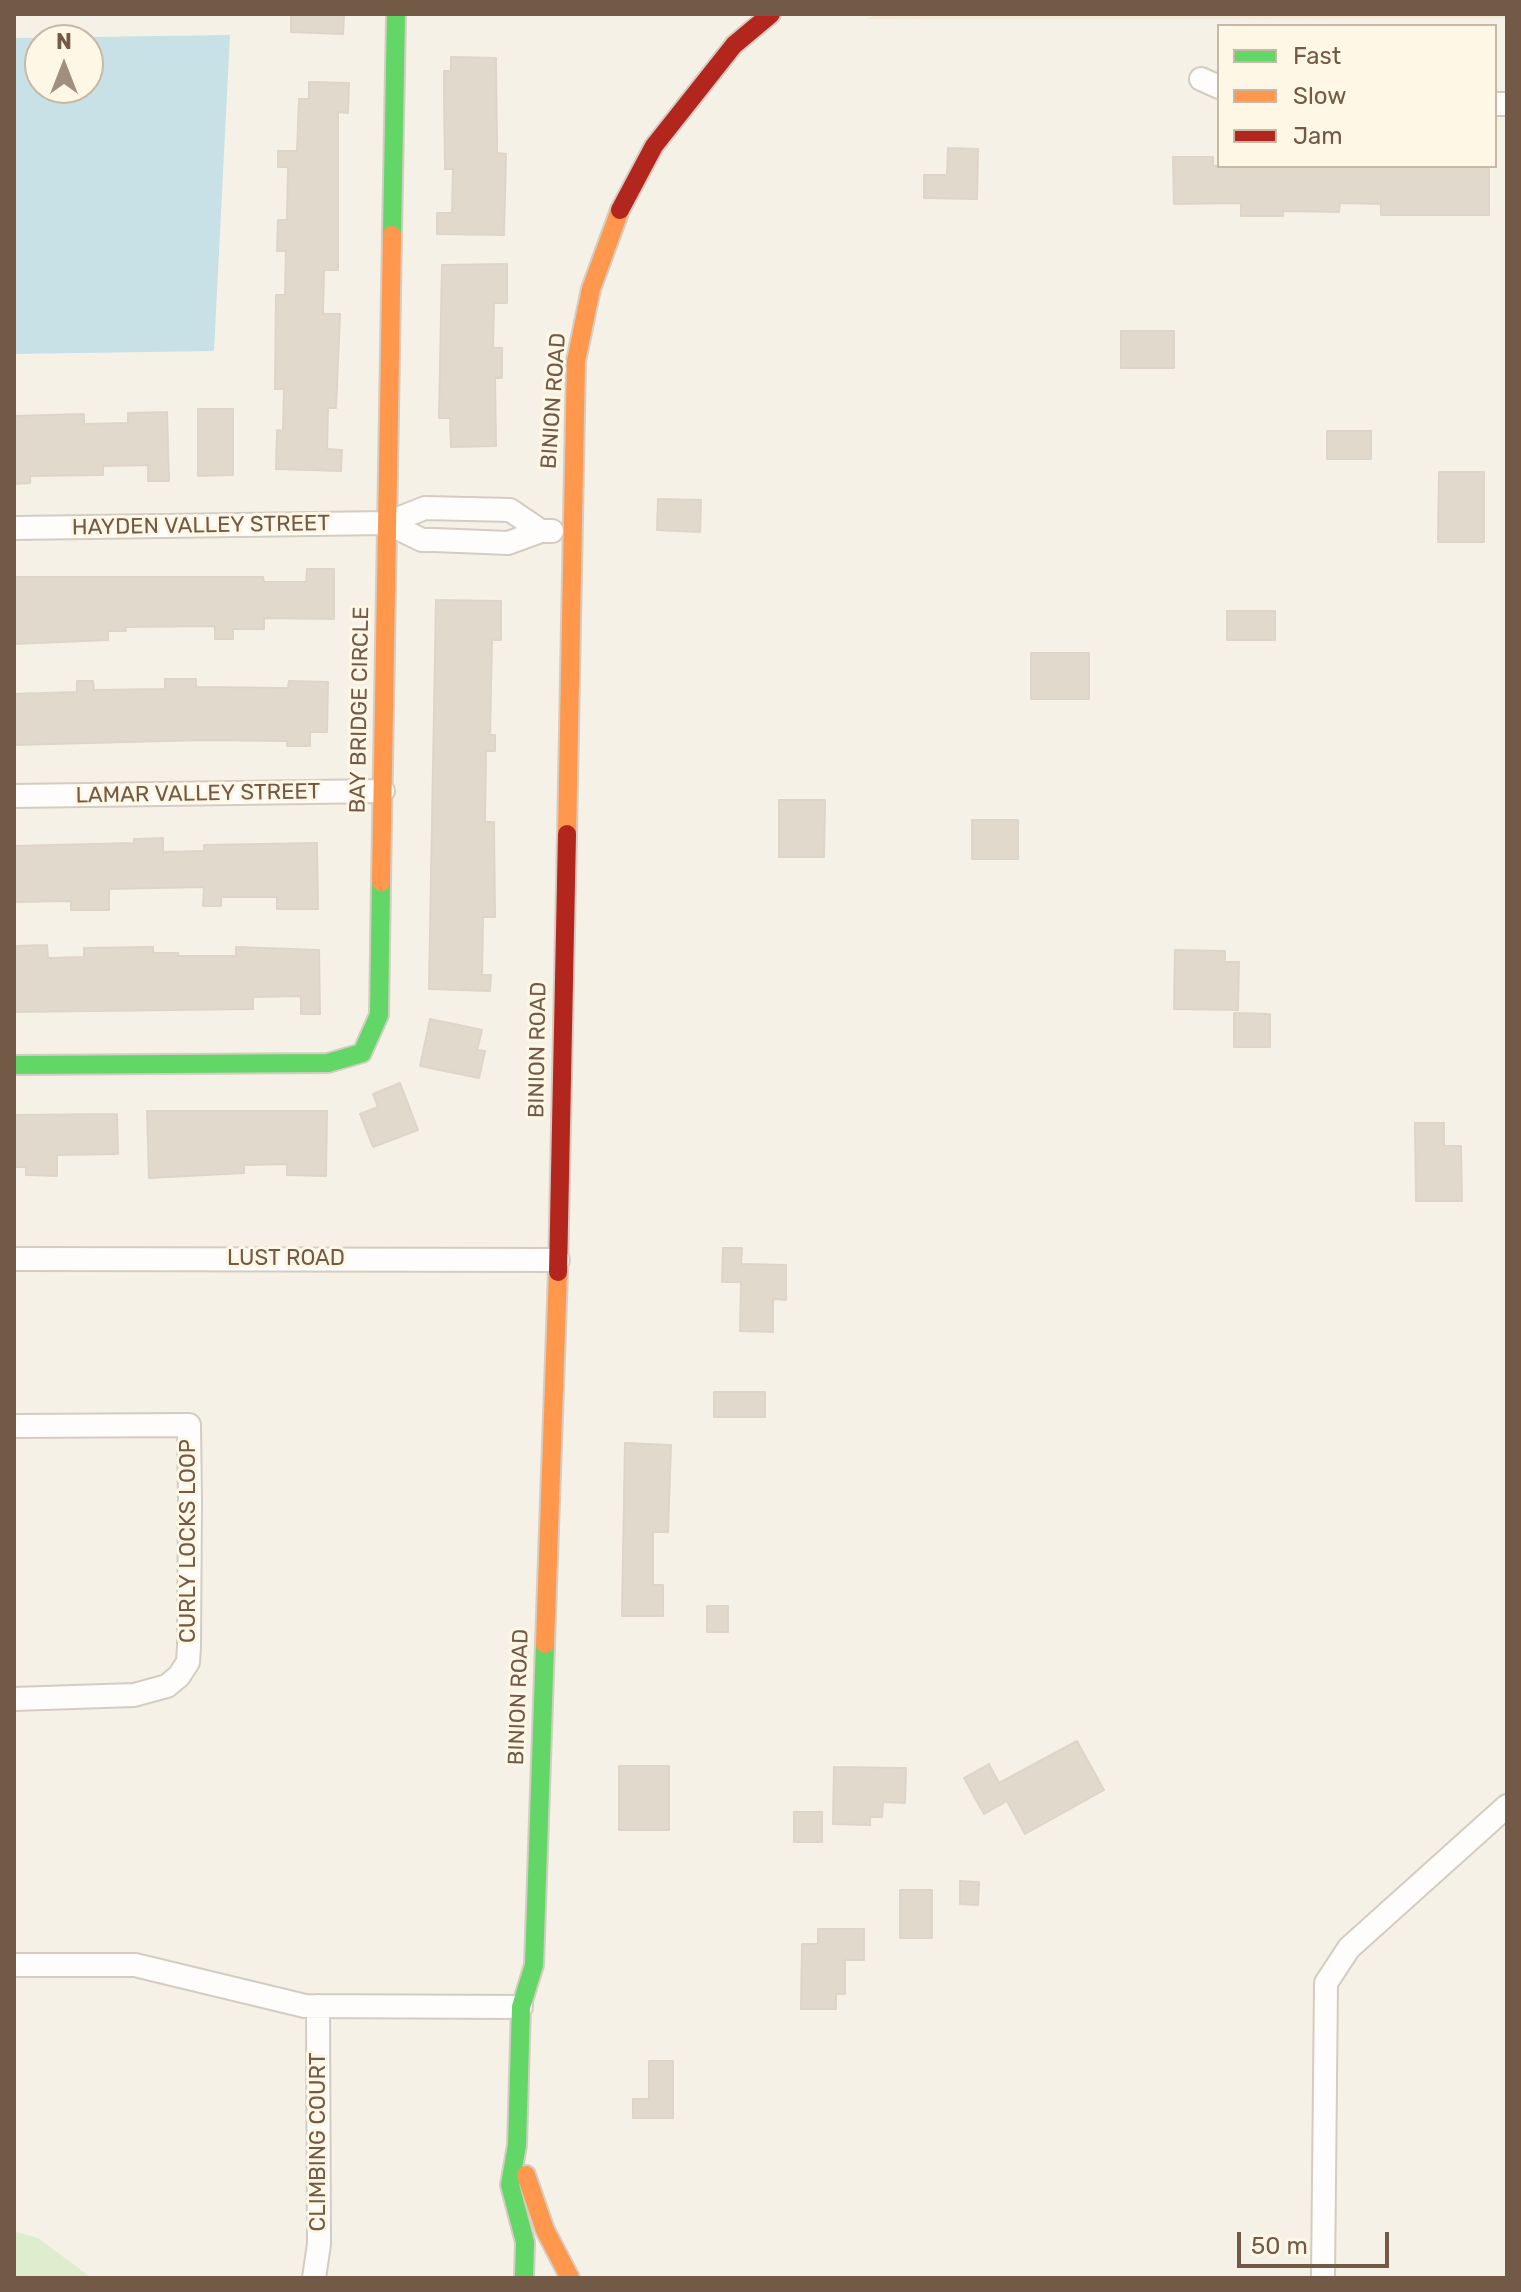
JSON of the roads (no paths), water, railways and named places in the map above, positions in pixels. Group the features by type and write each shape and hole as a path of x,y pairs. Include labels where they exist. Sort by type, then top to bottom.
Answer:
{"main road":[{"name":"BAY BRIDGE CIRCLE","path":"14,1065 328,1063 362,1053 379,1015 396,14"},
{"name":"BINION ROAD","path":"524,2278 525,2242 510,2185 517,2145 521,2007 534,1965 558,1260 576,361 591,289 619,211 654,146 734,45 771,14"},
{"name":"BINION ROAD","path":"517,2145 545,2230 570,2278"}],"street":[{"name":"HAYDEN VALLEY STREET","path":"14,528 387,523 425,508 510,510 541,531"},
{"name":"HAYDEN VALLEY STREET","path":"387,523 422,540 508,543 541,531 571,530"},
{"name":"LAMAR VALLEY STREET","path":"14,796 383,791"},
{"name":"LUST ROAD","path":"14,1259 558,1260"},
{"name":"CURLY LOCKS LOOP","path":"14,1426 189,1425 188,1662 179,1676 167,1686 134,1695 14,1699"},
{"path":"1323,2278 1326,1983 1349,1948 1507,1806"},
{"path":"14,1965 135,1965 286,2004 521,2007"},
{"name":"CLIMBING COURT","path":"314,2278 319,2244 318,2006"}],"water":[{"path":"230,35 214,351 14,354 14,38 24,38 24,104 104,104 104,37"}]}
